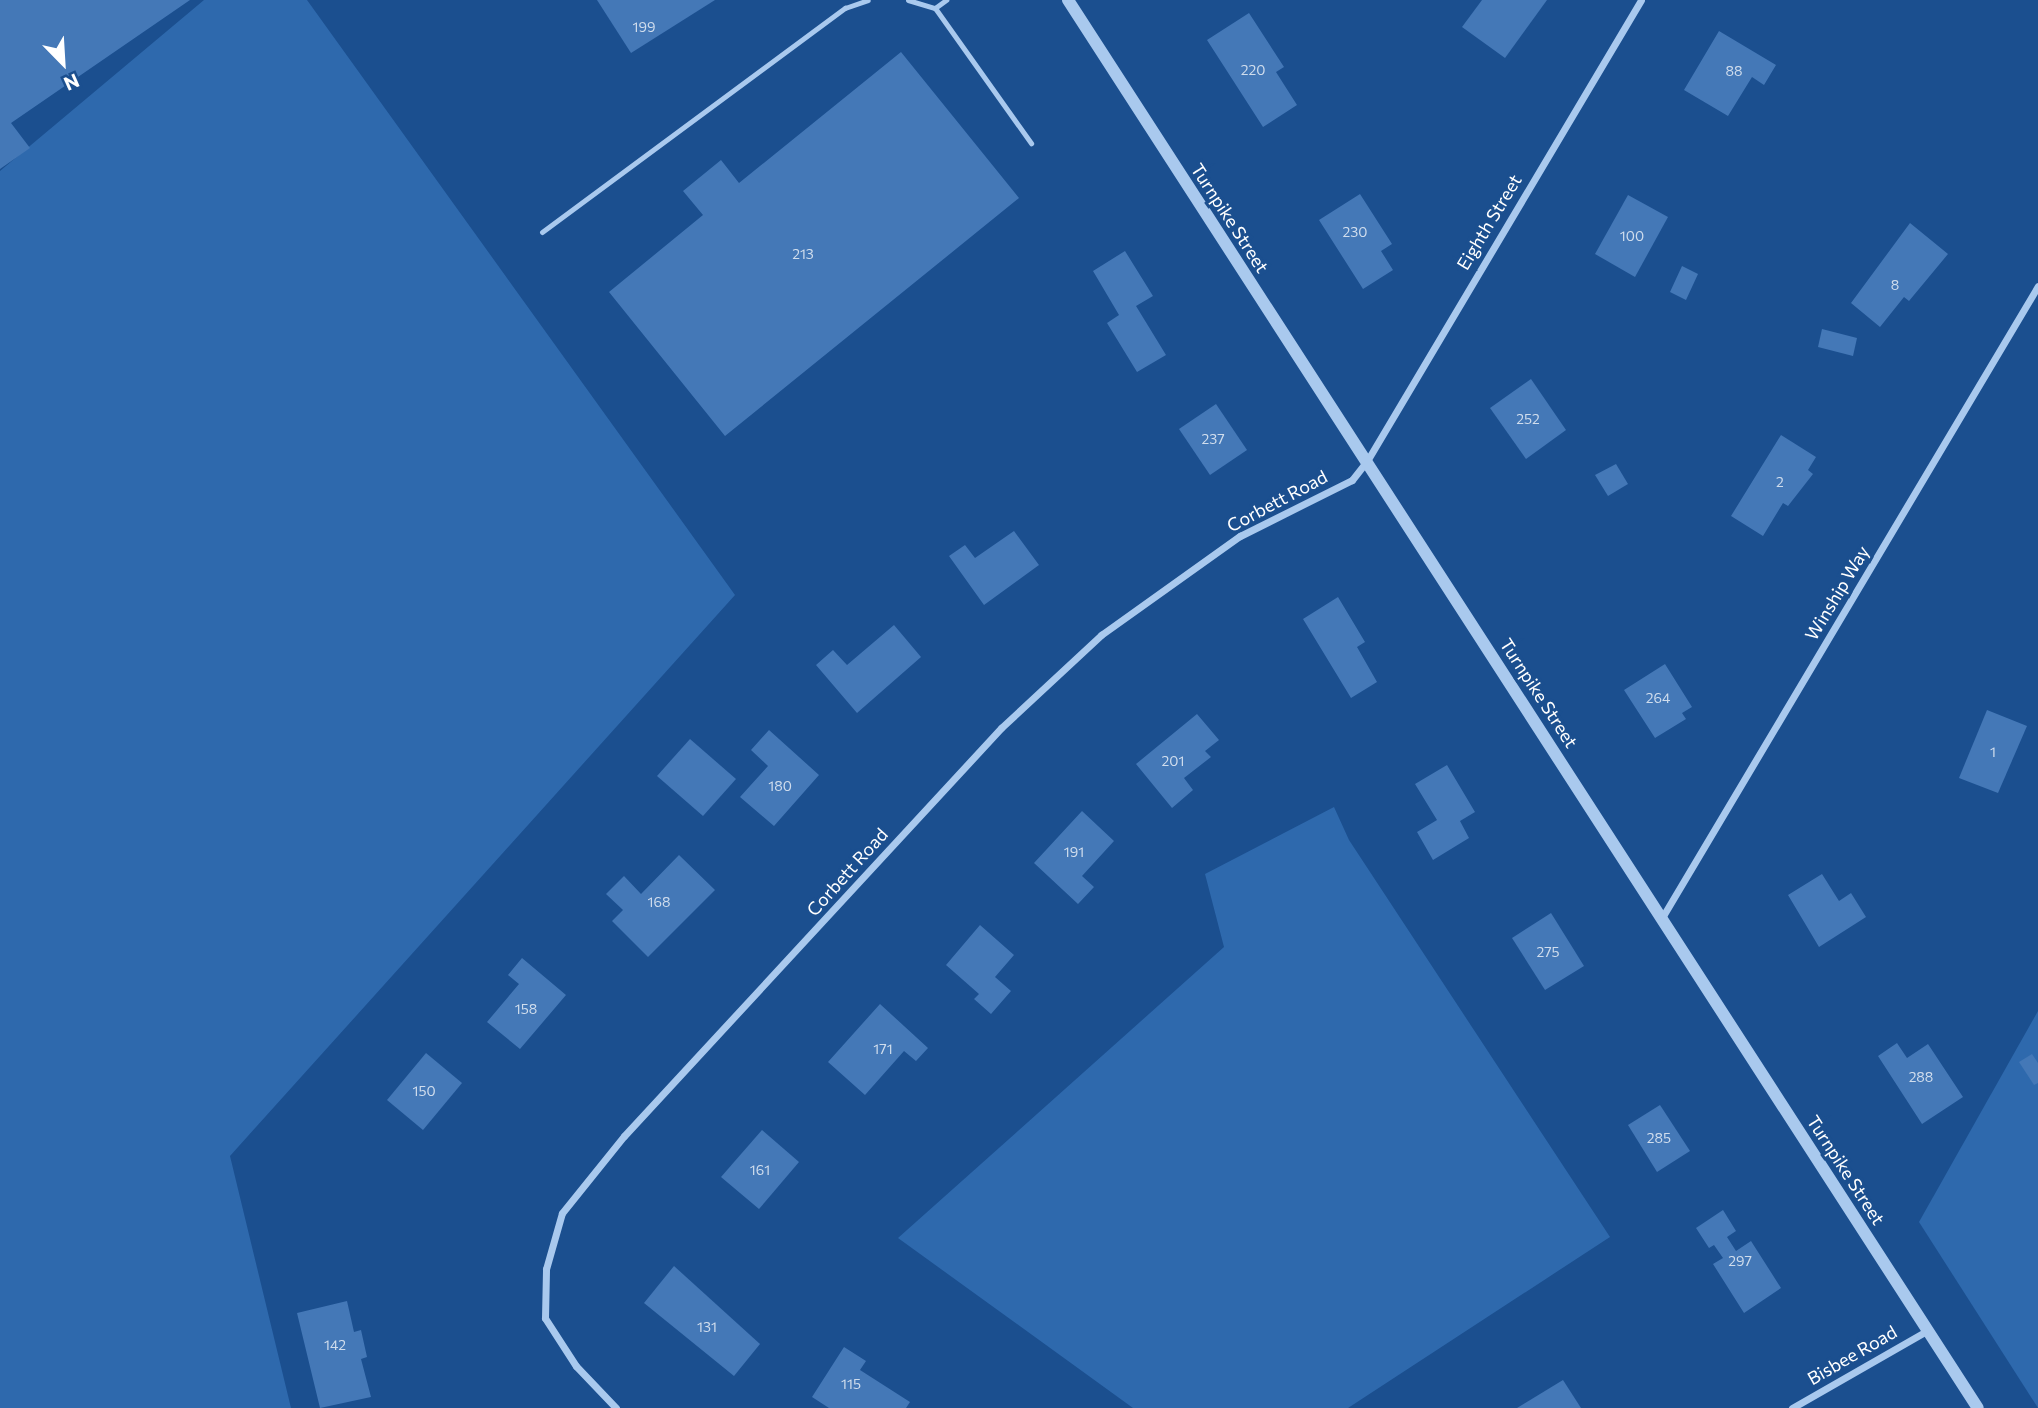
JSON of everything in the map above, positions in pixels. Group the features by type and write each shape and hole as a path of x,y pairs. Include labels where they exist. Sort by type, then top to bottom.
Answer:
{"street":[{"name":"Turnpike Street","path":"1068,0 1663,916 1978,1408"},
{"name":"Eighth Street","path":"1367,461 1641,0"},
{"name":"Winship Way","path":"1663,916 2038,286"},
{"name":"Corbett Road","path":"617,1408 576,1366 545,1318 546,1269 562,1213 624,1136 974,757 1091,644 1240,536 1352,480 1367,461"},
{"name":"Bisbee Road","path":"1792,1408 1928,1330"}],"lane":[{"path":"541,232 845,8 868,0"},
{"path":"908,0 935,8 1031,143"},
{"path":"935,8 946,0"}],"shaded area":[{"path":"204,0 307,0 735,595 230,1156 291,1408 0,1408 0,171"},
{"path":"1334,807 1349,840 1610,1237 1348,1408 1133,1408 898,1238 1224,947 1205,874"},
{"path":"2038,1011 2038,1408 1919,1222"}],"building":[{"path":"0,0 190,0 11,123 30,148 0,169"},
{"path":"597,0 715,0 631,53"},
{"path":"1482,0 1547,0 1505,58 1462,27"},
{"path":"1249,13 1284,67 1276,72 1297,105 1263,127 1207,40"},
{"path":"1719,31 1776,65 1764,85 1752,77 1728,116 1684,90"},
{"path":"901,52 1019,198 725,436 609,292 703,215 683,191 721,160 739,183"},
{"path":"1360,194 1392,244 1381,251 1393,270 1363,289 1319,220"},
{"path":"1628,195 1668,217 1635,277 1595,254"},
{"path":"1910,223 1948,254 1909,301 1904,297 1880,327 1851,303"},
{"path":"1125,251 1153,296 1136,306 1166,355 1137,372 1107,323 1119,315 1093,271"},
{"path":"1682,266 1698,274 1686,300 1670,292"},
{"path":"1822,329 1857,338 1853,356 1818,347"},
{"path":"1531,379 1566,430 1526,459 1490,408"},
{"path":"1216,404 1247,450 1210,475 1179,429"},
{"path":"1781,435 1816,457 1808,470 1813,474 1788,506 1783,503 1763,536 1731,516"},
{"path":"1616,464 1628,484 1608,496 1595,475"},
{"path":"1014,531 1039,565 984,605 949,556 965,545 975,558"},
{"path":"1338,597 1365,642 1357,647 1377,682 1351,698 1303,619"},
{"path":"894,625 921,657 857,713 816,665 833,650 847,665"},
{"path":"1665,664 1692,707 1682,713 1686,719 1655,738 1624,690"},
{"path":"1987,710 2027,726 1998,793 1959,778"},
{"path":"1197,714 1219,740 1205,751 1211,757 1184,778 1193,790 1172,808 1136,764"},
{"path":"769,730 819,775 774,826 740,797 768,766 751,750"},
{"path":"690,739 736,779 703,816 657,776"},
{"path":"1447,765 1475,812 1460,821 1469,838 1433,860 1417,832 1437,820 1415,784"},
{"path":"1082,811 1114,841 1082,876 1094,887 1078,904 1034,863"},
{"path":"679,855 715,890 648,957 612,921 623,910 606,894 624,876 641,894"},
{"path":"1822,874 1839,901 1851,893 1866,917 1819,947 1788,895"},
{"path":"1551,913 1584,966 1545,990 1512,938"},
{"path":"980,925 1014,955 995,977 1011,991 991,1014 974,999 979,994 946,965"},
{"path":"522,958 566,995 520,1049 487,1022 519,984 508,975"},
{"path":"880,1004 928,1048 916,1061 904,1051 865,1095 828,1062"},
{"path":"1897,1043 1907,1058 1928,1044 1963,1097 1922,1124 1878,1056"},
{"path":"426,1053 462,1083 423,1130 387,1100"},
{"path":"2032,1054 2038,1063 2038,1083 2034,1085 2019,1062"},
{"path":"1660,1105 1690,1151 1657,1172 1628,1125"},
{"path":"762,1130 799,1162 759,1209 721,1177"},
{"path":"1723,1210 1736,1231 1727,1237 1736,1251 1751,1241 1781,1288 1744,1313 1713,1264 1723,1258 1714,1245 1709,1248 1696,1228"},
{"path":"674,1266 760,1344 734,1376 644,1303"},
{"path":"347,1301 354,1332 361,1330 367,1357 361,1359 371,1397 320,1408 297,1313"},
{"path":"844,1347 866,1361 860,1370 910,1402 906,1408 829,1408 812,1397"},
{"path":"1563,1380 1581,1408 1517,1408"}]}
